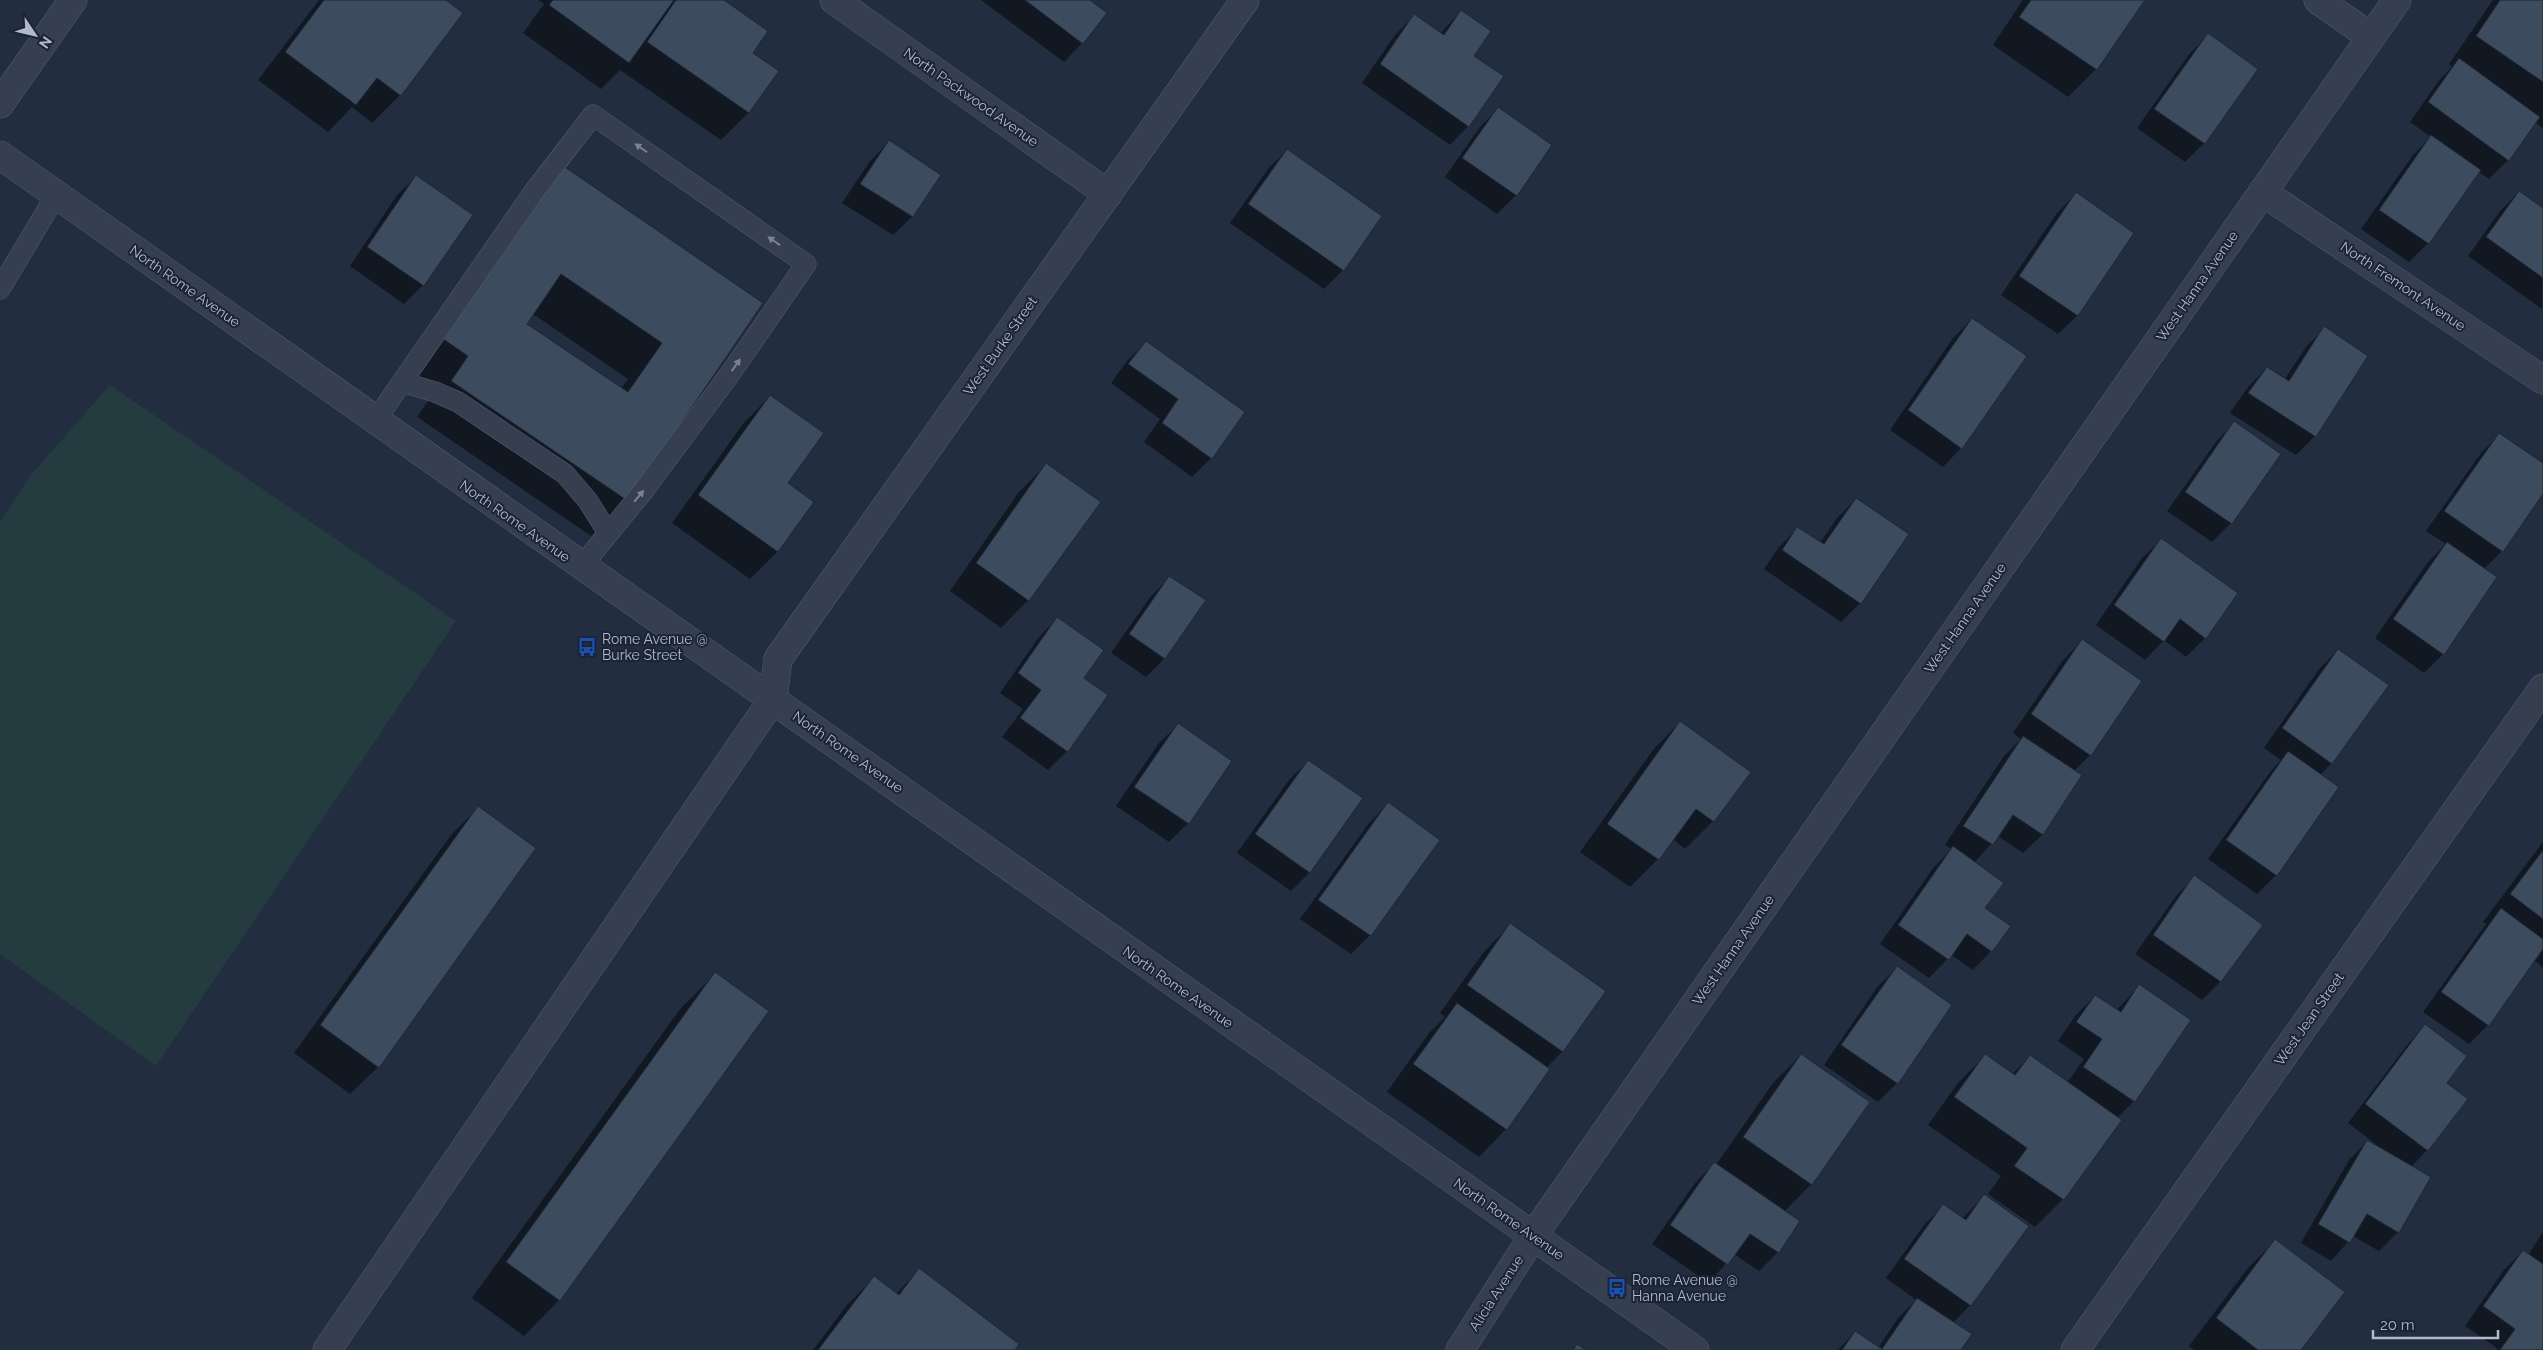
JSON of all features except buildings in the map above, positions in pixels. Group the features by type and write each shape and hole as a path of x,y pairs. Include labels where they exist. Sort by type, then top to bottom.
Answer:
{"street":[{"path":"0,104 73,0"},
{"name":"North Packwood Avenue","path":"834,0 1108,194"},
{"name":"West Burke Street","path":"773,699 778,659 1245,0"},
{"path":"2318,0 2371,37"},
{"name":"West Hanna Avenue","path":"1532,1236 2397,0"},
{"name":"North Rome Avenue","path":"0,155 581,567 773,699 1124,950 1695,1350"},
{"name":"North Fremont Avenue","path":"2262,192 2543,380"},
{"name":"West Jean Street","path":"2075,1350 2543,688"},
{"path":"327,1350 773,699"},
{"name":"Alicia Avenue","path":"1460,1350 1532,1236"}],"lane":[{"path":"375,421 533,193 594,115 806,264 730,374 644,490 581,567"},
{"path":"0,289 56,195"},
{"path":"402,382 435,392 458,402 565,474 588,501 608,533"}],"green space":[{"path":"110,385 456,621 156,1066 0,954 0,522 30,476"}],"place":[{"name":"Rome Avenue @ Burke Street","path":"587,647"},
{"name":"Rome Avenue @ Hanna Avenue","path":"1617,1288"}]}
